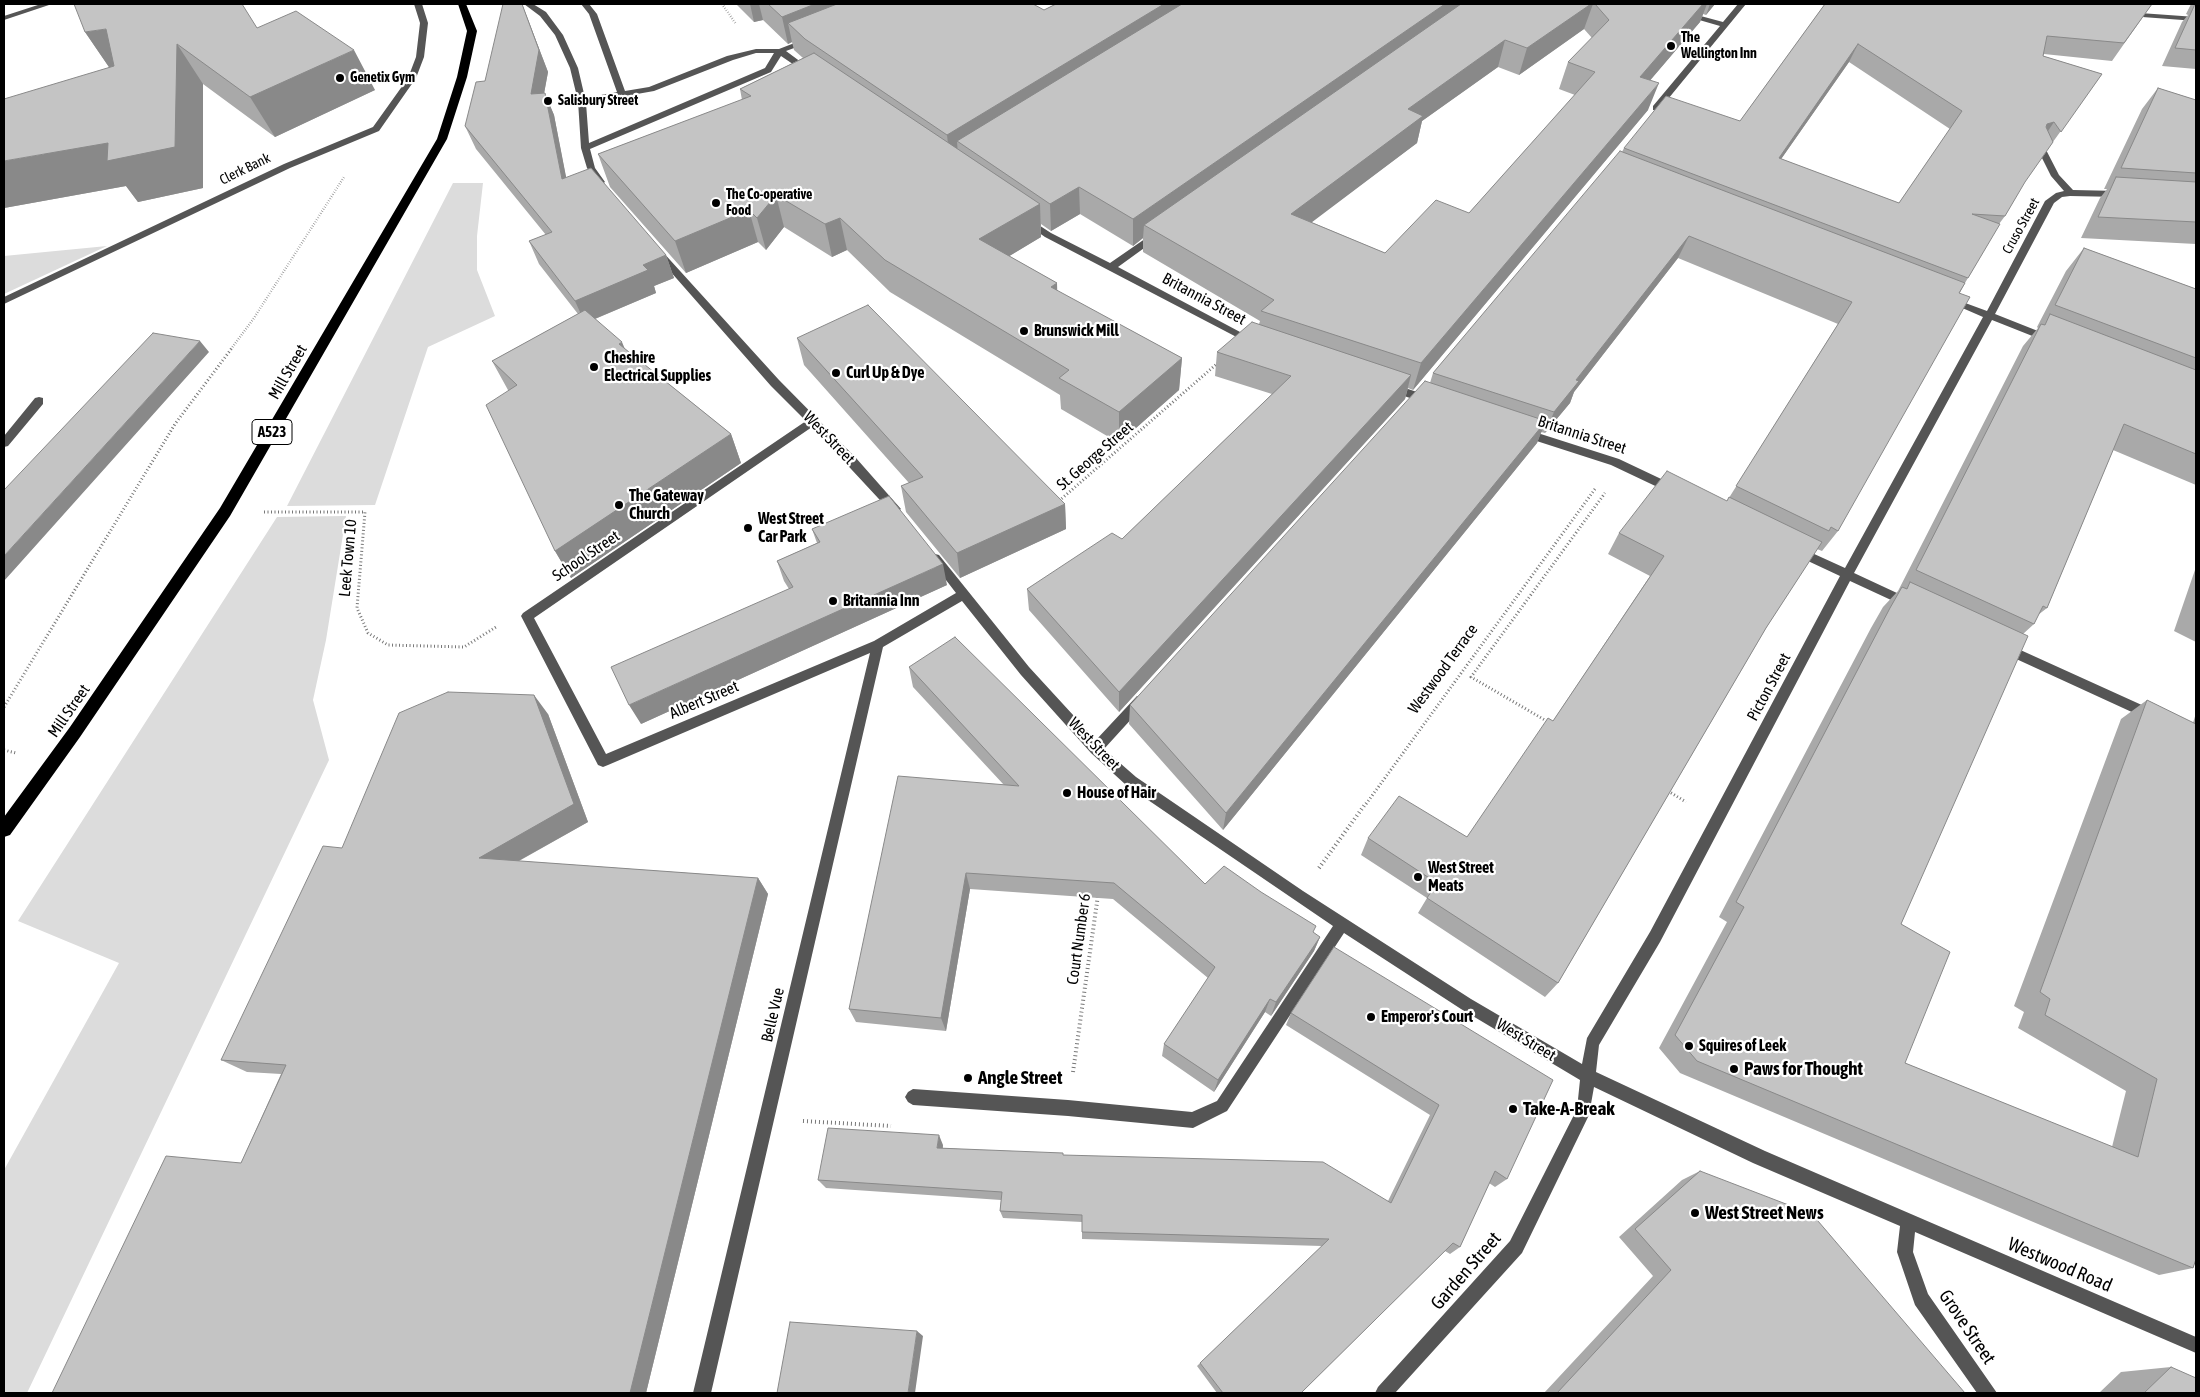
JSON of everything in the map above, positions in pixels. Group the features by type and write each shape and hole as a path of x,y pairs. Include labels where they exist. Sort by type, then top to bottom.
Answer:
{"highway":[{"name":"Mill Street","path":"4,830 75,732 225,512 442,139 462,77 472,31 462,4"}],"street":[{"path":"4,18 48,4"},
{"path":"376,129 412,78 420,57 424,22 418,4"},
{"path":"528,4 543,14 559,35 574,68 582,101 586,148 590,168 605,189"},
{"path":"585,4 593,14 622,95"},
{"path":"1651,114 1723,24 1742,4"},
{"path":"1678,11 1723,24"},
{"path":"2123,13 2196,19"},
{"path":"582,101 651,89 730,58 756,51 780,51 816,37"},
{"path":"586,148 768,70 780,51"},
{"path":"780,51 820,79"},
{"name":"Clerk Bank","path":"4,302 287,166 376,129"},
{"path":"2039,144 2055,176 2070,193"},
{"name":"Cruso Street","path":"1989,316 2050,201 2059,195 2070,193 2132,195"},
{"name":"Britannia Street","path":"1023,218 1048,235 1110,268 1242,336 1263,344"},
{"path":"1110,268 1168,228"},
{"name":"West Street","path":"648,239 775,383 852,461 902,518"},
{"path":"1942,297 2063,344"},
{"name":"Picton Street","path":"1589,1077 1592,1043 1655,937 1846,575 1989,316"},
{"path":"1380,384 1434,403"},
{"path":"5,440 39,401"},
{"name":"School Street","path":"527,616 813,421"},
{"name":"Britannia Street","path":"1515,430 1620,464 1686,496"},
{"path":"1784,544 1918,608"},
{"name":"West Street","path":"927,548 1025,671 1096,749 1131,781 1298,896 1466,1004 1589,1077 1759,1157 1908,1222"},
{"name":"Albert Street","path":"527,616 603,761 878,644 964,594"},
{"path":"1990,641 2160,720"},
{"name":"Belle Vue","path":"702,1393 878,644"},
{"path":"1096,749 1149,690"},
{"path":"913,1097 1034,1105 1193,1120 1222,1106 1342,924"},
{"name":"Garden Street","path":"1384,1393 1516,1247 1584,1110 1589,1077"},
{"name":"Westwood Road","path":"1908,1222 2196,1345"},
{"name":"Grove Street","path":"1908,1222 1906,1252 1921,1299 1976,1379 1988,1393"}],"path":[{"path":"4,707 175,424 254,318 312,225 376,129"},
{"name":"St. George Street","path":"1058,502 1242,336"},
{"path":"1556,726 1471,678 1620,464"},
{"name":"Westwood Terrace","path":"1298,896 1620,464"},
{"name":"Leek Town 10","path":"225,512 365,512 356,608 368,633 388,645 464,647 507,620 527,616"},
{"path":"1666,790 1717,820"},
{"name":"Court Number 6","path":"1068,1108 1099,887"},
{"path":"767,1119 908,1127 913,1097"}],"shaded area":[{"path":"453,183 483,183 477,236 477,270 495,316 428,347 375,505 287,506"},
{"path":"107,246 4,294 4,256"},
{"path":"346,516 326,640 313,700 329,760 27,1393 4,1393 4,1170 119,963 18,921 277,517"}],"building":[{"path":"74,4 242,4 257,28 296,11 354,50 250,97 177,44 175,147 107,161 108,143 4,161 4,99 114,66 106,29 85,32"},
{"path":"503,4 522,4 539,50 531,94 545,93 562,179 591,168 666,255 643,265 648,270 575,301 529,241 552,232 465,126 476,82 485,81"},
{"path":"768,4 815,4 782,17"},
{"path":"837,4 1033,4 1044,10 1056,4 1164,4 947,135 805,39 788,23"},
{"path":"1182,4 1445,4 1133,219 1079,187 1050,204 957,141"},
{"path":"1461,4 1591,4 1527,48 1505,40 1408,109 1423,116 1291,214 1385,253 1436,200 1469,213 1595,72 1568,62 1609,20 1595,4 1703,4 1640,77 1659,83 1421,363 1261,311 1274,300 1144,225"},
{"path":"1825,4 2152,4 2124,43 2047,36 2043,56 2102,74 2061,132 2054,122 2047,124 2046,127 2053,142 2025,182 2005,216 1972,214 2000,224 1968,278 1624,148 1666,96 1740,121","holes":["1858,44 1962,111 1899,203 1779,158"]},
{"path":"2195,4 2196,50 2175,48"},
{"path":"814,53 1040,204 979,239 1057,283 1051,287 1182,358 1119,412 1059,378 1069,370 885,260 840,218 825,224 776,195 757,218 749,210 675,241 598,154 751,96 740,89"},
{"path":"2158,88 2196,100 2196,173 2121,168"},
{"path":"1620,151 1965,283 1959,293 1970,297 1838,531 1831,527 1829,531 1736,486 1852,302 1689,236 1576,380 1579,381 1554,412 1433,373"},
{"path":"2116,177 2196,182 2196,222 2098,217"},
{"path":"2084,248 2196,289 2196,358 2055,305"},
{"path":"868,305 1065,504 957,553 901,486 923,477 797,338"},
{"path":"585,310 622,342 619,344 731,434 555,551 486,405 517,385 492,361"},
{"path":"2050,314 2196,370 2196,454 2124,424 2047,608 2043,606 2034,624 1916,570 2041,324 2045,325"},
{"path":"1252,322 1411,375 1119,692 1027,589 1112,533 1122,539 1291,376 1217,352"},
{"path":"153,333 200,341 4,556 4,490"},
{"path":"1425,381 1546,421 1226,813 1130,705"},
{"path":"1667,471 1727,501 1729,497 1822,542 1766,628 1558,983 1427,898 1437,883 1368,838 1399,796 1467,837 1548,718 1553,721 1664,556 1619,533"},
{"path":"889,496 943,564 629,705 611,667 793,587 777,561 820,542 812,529"},
{"path":"1910,582 2028,636 1901,924 1950,952 1905,1063 2138,1157 2157,1079 2045,1015 2050,999 2040,992 2147,700 2196,724 2196,1259 2193,1268 1697,1061 1675,1035 1744,907 1736,902 1890,608 1902,587 1907,589"},
{"path":"955,637 1205,884 1224,866 1261,892 1316,926 1313,932 1320,937 1276,1002 1270,999 1218,1080 1164,1044 1215,967 1114,883 966,873 941,1018 849,1009 898,776 1019,786 909,667"},
{"path":"448,692 534,695 574,804 479,858 758,878 630,1393 52,1393 166,1156 241,1163 286,1065 221,1060 323,846 342,848 399,713"},
{"path":"1334,947 1553,1080 1507,1179 1495,1171 1460,1247 1453,1243 1301,1393 1223,1393 1200,1363 1329,1239 1082,1232 1082,1215 1000,1211 1002,1192 818,1180 828,1128 939,1135 937,1148 1063,1153 1063,1155 1323,1162 1391,1203 1439,1105 1291,1013"},
{"path":"1700,1171 1812,1214 1965,1393 1557,1393 1671,1270 1635,1229"},
{"path":"790,1322 917,1331 908,1393 777,1393"},
{"path":"2171,1367 2196,1378 2196,1393 2144,1393"}],"place":[{"name":"The Wellington Inn","path":"1671,46"},
{"name":"Genetix Gym","path":"340,78"},
{"name":"Salisbury Street","path":"548,101"},
{"name":"The Co-operative Food","path":"716,203"},
{"name":"Brunswick Mill","path":"1024,331"},
{"name":"Cheshire Electrical Supplies","path":"594,367"},
{"name":"Curl Up & Dye","path":"836,373"},
{"name":"The Gateway Church","path":"619,505"},
{"name":"West Street Car Park","path":"748,528"},
{"name":"Britannia Inn","path":"833,601"},
{"name":"House of Hair","path":"1067,793"},
{"name":"West Street Meats","path":"1418,877"},
{"name":"Emperor's Court","path":"1371,1017"},
{"name":"Squires of Leek","path":"1689,1046"},
{"name":"Paws for Thought","path":"1734,1069"},
{"name":"Angle Street","path":"968,1078"},
{"name":"Take-A-Break","path":"1513,1109"},
{"name":"West Street News","path":"1695,1213"}]}
